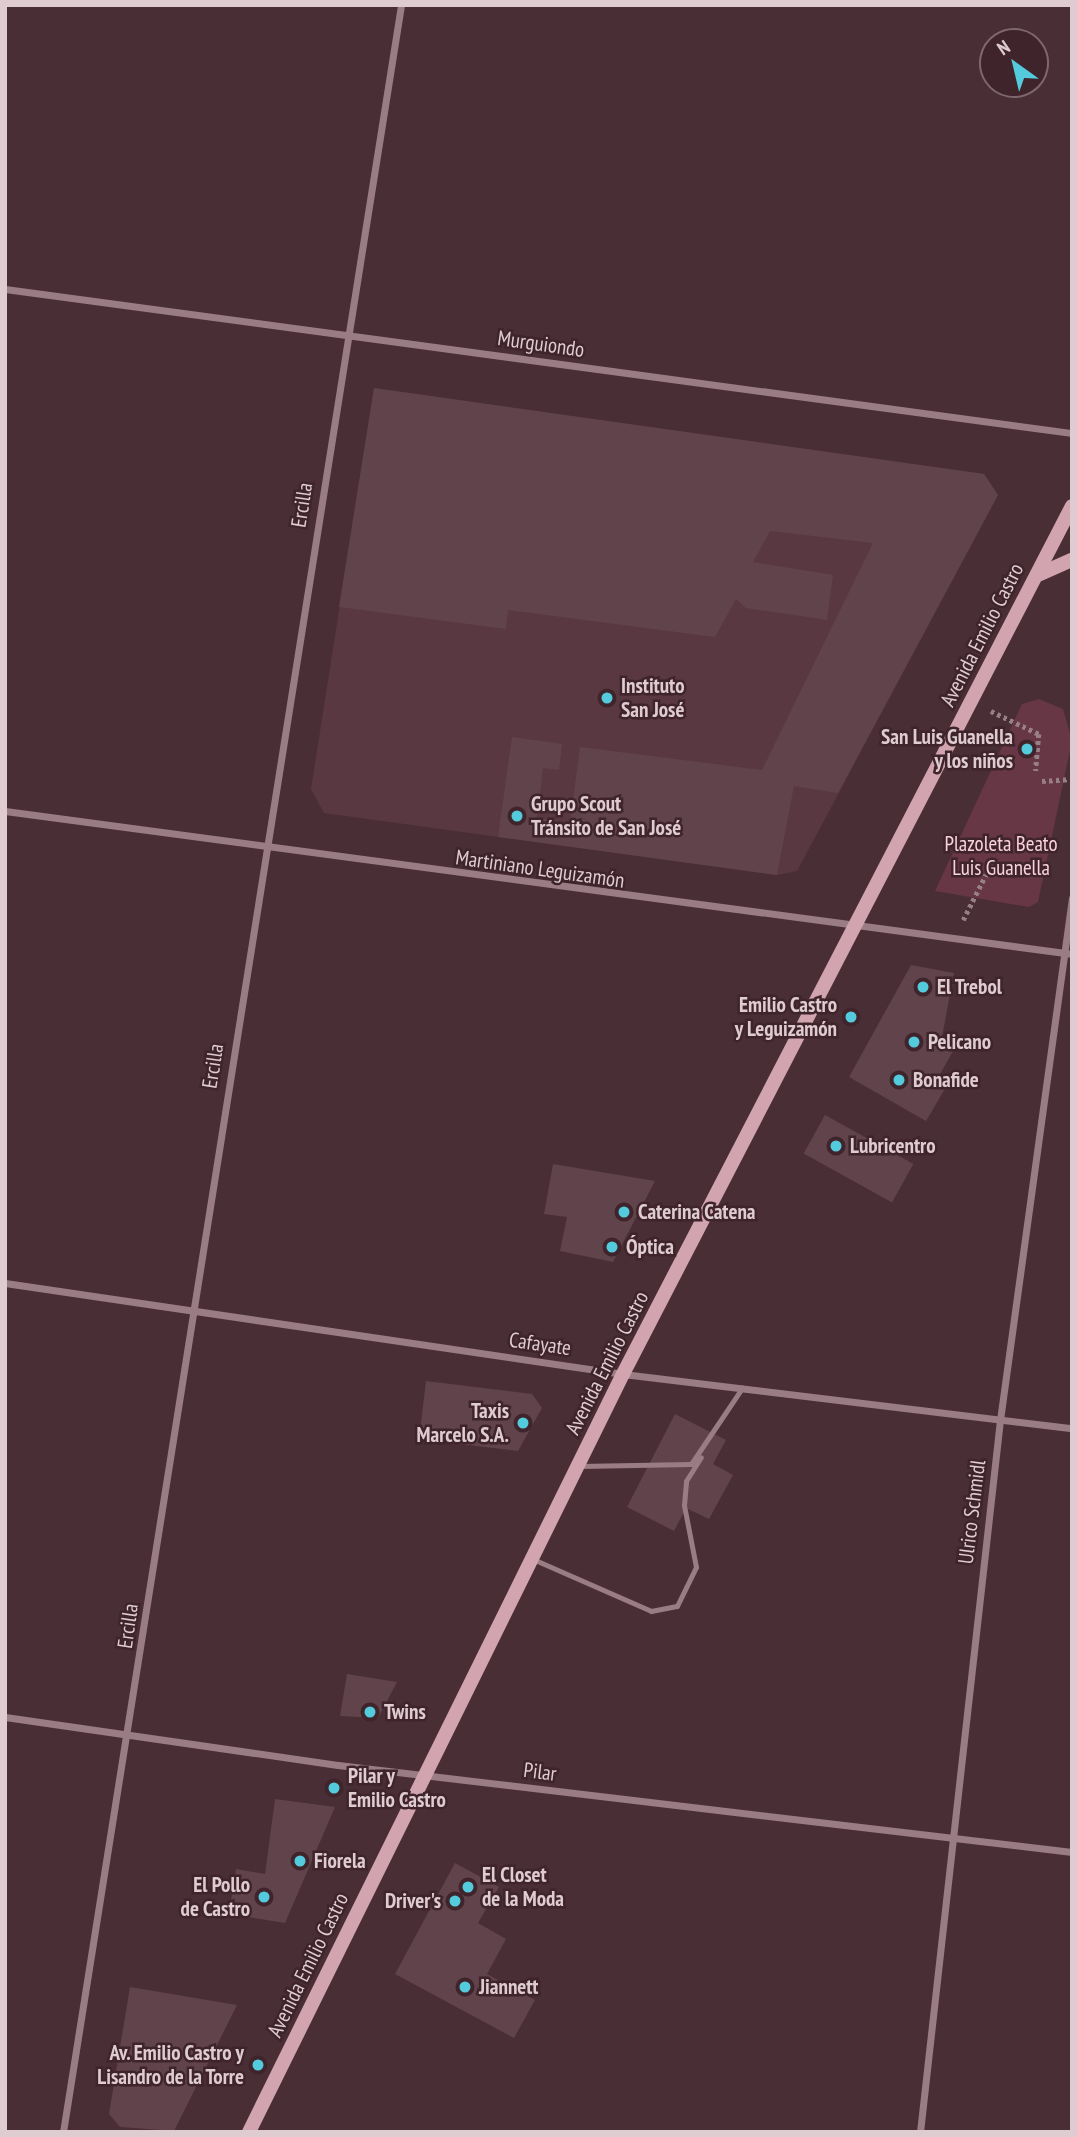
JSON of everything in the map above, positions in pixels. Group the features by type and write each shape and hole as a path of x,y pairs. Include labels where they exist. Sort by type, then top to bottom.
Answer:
{"main road":[{"name":"Avenida Emilio Castro","path":"249,2132 535,1560 624,1374 856,930 1072,506"},
{"path":"1036,577 1072,560"}],"street":[{"name":"Ercilla","path":"63,2132 130,1734 192,1311 401,5"},
{"name":"Murguiondo","path":"5,289 1072,433"},
{"name":"Martiniano Leguizamón","path":"5,811 856,930 1068,953"},
{"name":"Ulrico Schmidl","path":"920,2132 950,1839 1000,1420 1068,953 1072,898"},
{"name":"Cafayate","path":"5,1283 624,1374 1072,1428"},
{"name":"Pilar","path":"5,1717 425,1776 1072,1852"}],"lane":[{"path":"535,1560 651,1611 677,1606 696,1567 684,1505 686,1481 742,1388"},
{"path":"579,1466 679,1469 701,1457"}],"path":[{"path":"972,701 1039,734 1036,771"},
{"path":"1042,781 1072,779"},
{"path":"953,940 986,874"}],"shaded area":[{"name":"Instituto San José","path":"374,388 984,474 998,495 797,871 777,875 324,813 311,789"}],"green space":[{"name":"Plazoleta Beato Luis Guanella","path":"1039,699 1063,709 1072,741 1038,902 1029,907 935,891 1022,704"}],"building":[{"name":"Instituto San José","path":"374,388 984,474 998,495 838,793 794,786 777,875 498,837 512,737 562,744 559,770 543,768 537,818 570,823 580,747 762,770 873,543 770,531 753,562 833,575 827,620 746,608 736,599 715,637 508,610 506,629 339,607"},
{"path":"911,965 954,973 942,1037 956,1046 939,1076 949,1082 926,1121 849,1077"},
{"path":"825,1115 913,1164 892,1202 804,1153"},
{"path":"553,1164 655,1181 613,1262 560,1251 567,1217 544,1214"},
{"path":"426,1381 532,1394 542,1408 518,1451 419,1439"},
{"path":"675,1414 726,1440 713,1464 733,1475 709,1519 686,1508 674,1531 627,1507"},
{"path":"347,1674 397,1682 378,1718 340,1716"},
{"path":"275,1799 335,1807 285,1923 229,1914 236,1869 265,1874"},
{"path":"455,1863 499,1887 478,1923 506,1939 487,1974 535,2000 514,2038 395,1974"},
{"path":"130,1987 237,2005 174,2131 120,2127 109,2114"}],"place":[{"name":"Instituto San José","path":"607,698"},
{"name":"San Luis Guanella y los niños","path":"1027,749"},
{"name":"Grupo Scout Tránsito de San José","path":"517,816"},
{"name":"El Trebol","path":"923,987"},
{"name":"Emilio Castro y Leguizamón","path":"851,1017"},
{"name":"Pelicano","path":"914,1042"},
{"name":"Bonafide","path":"899,1080"},
{"name":"Lubricentro","path":"836,1146"},
{"name":"Caterina Catena","path":"624,1212"},
{"name":"Óptica","path":"612,1247"},
{"name":"Taxis Marcelo S.A.","path":"523,1423"},
{"name":"Twins","path":"370,1712"},
{"name":"Pilar y Emilio Castro","path":"334,1788"},
{"name":"Fiorela","path":"300,1861"},
{"name":"El Closet de la Moda","path":"468,1887"},
{"name":"El Pollo de Castro","path":"264,1897"},
{"name":"Driver's","path":"455,1901"},
{"name":"Jiannett","path":"465,1987"},
{"name":"Av. Emilio Castro y Lisandro de la Torre","path":"258,2065"}]}
